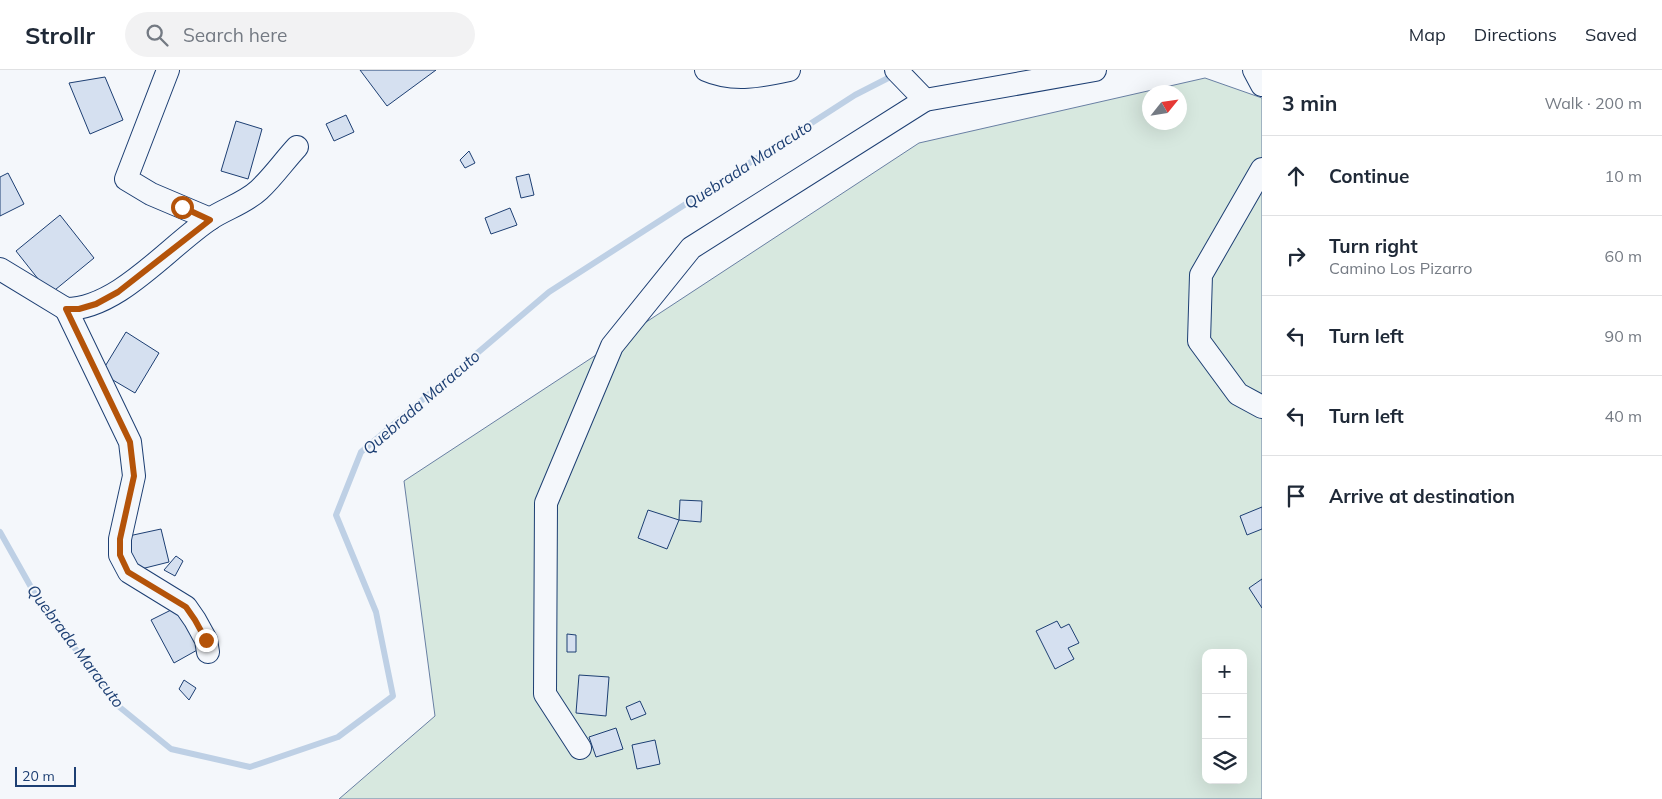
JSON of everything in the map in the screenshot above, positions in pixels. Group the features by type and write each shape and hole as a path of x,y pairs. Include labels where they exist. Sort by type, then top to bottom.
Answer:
{"street":[{"path":"168,70 126,179 151,194 210,220"},
{"path":"706,70 717,75 755,78 789,70"},
{"path":"580,748 545,694 546,502 612,346 691,248 925,100 1095,70"},
{"path":"1254,70 1262,85"},
{"path":"902,76 925,100"},
{"path":"0,269 66,309 79,309 96,304 118,292 210,220 258,190 297,147"},
{"path":"1262,169 1202,276 1199,341 1238,394 1262,407"},
{"path":"66,309 130,442 134,476 120,539 120,555 128,572 186,607 206,640 208,652"}],"shaded area":[{"path":"1205,78 1262,98 1262,799 339,799 435,716 404,481 919,143 1142,92 1142,130 1187,130 1187,85 1174,85"}],"building":[{"path":"360,70 436,70 387,106"},
{"path":"105,77 123,120 90,134 69,83"},
{"path":"346,115 354,132 334,141 326,124"},
{"path":"236,121 262,129 248,179 221,171"},
{"path":"469,151 475,163 465,168 460,160"},
{"path":"8,173 24,204 0,216 0,177"},
{"path":"529,174 534,195 521,198 516,177"},
{"path":"510,208 517,225 491,234 485,218"},
{"path":"60,215 94,258 50,294 16,251"},
{"path":"126,332 159,353 135,393 101,373"},
{"path":"680,500 702,501 701,522 679,520"},
{"path":"1262,507 1262,529 1247,535 1240,516"},
{"path":"648,510 679,520 667,549 638,538"},
{"path":"161,529 169,562 133,571 124,537"},
{"path":"176,556 183,561 175,576 164,570"},
{"path":"1262,579 1262,608 1249,588"},
{"path":"177,607 199,649 174,663 151,620"},
{"path":"1057,621 1061,628 1069,624 1079,643 1068,648 1074,659 1055,669 1036,631"},
{"path":"567,634 576,635 576,652 567,652"},
{"path":"579,675 609,677 606,716 576,713"},
{"path":"184,680 196,688 189,700 179,689"},
{"path":"640,701 646,714 631,720 626,707"},
{"path":"616,728 623,749 596,757 589,737"},
{"path":"655,740 660,764 637,769 632,745"}],"waterway":[{"name":"Quebrada Maracuto","path":"0,532 36,596 117,705 171,749 250,767 338,737 393,696 376,612 336,515 361,452 549,292 855,95 896,74"}],"route":[{"path":"182,207 210,220 118,292 96,304 79,309 66,309 130,442 133,455 134,476 120,539 120,555 128,572 186,607 206,640"}]}
